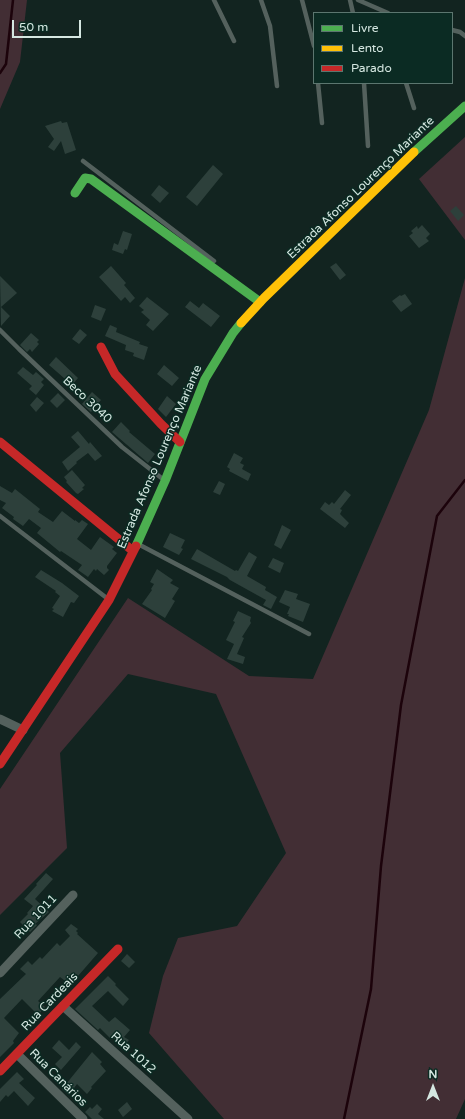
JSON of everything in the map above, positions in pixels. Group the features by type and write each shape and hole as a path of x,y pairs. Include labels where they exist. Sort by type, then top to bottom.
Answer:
{"main road":[{"name":"Estrada Afonso Lourenço Mariante","path":"0,764 109,600 165,481 205,378 233,334 262,300 414,152 465,106"},
{"path":"75,193 85,178 91,179 262,300"},
{"path":"101,347 115,374 161,424 180,442"},
{"path":"0,442 135,547"},
{"name":"Rua Cardeais","path":"0,1071 118,949"}],"street":[{"path":"0,719 23,730"},
{"name":"Rua 1011","path":"0,972 73,895"},
{"name":"Rua 1012","path":"63,1006 188,1119"},
{"name":"Rua Canários","path":"17,1054 83,1119"}],"lane":[{"path":"214,0 234,41"},
{"path":"261,0 270,26 277,86"},
{"path":"302,0 313,42"},
{"path":"350,0 352,12"},
{"path":"358,0 381,12"},
{"path":"453,30 460,32 465,36"},
{"path":"318,84 322,123"},
{"path":"364,84 368,146"},
{"path":"406,84 414,108"},
{"path":"83,161 220,265"},
{"path":"245,284 262,300"},
{"name":"Beco 3040","path":"0,330 19,350 122,447 165,481"},
{"path":"0,516 109,600"},
{"path":"135,547 310,634"}],"shaded area":[{"path":"0,0 27,0 20,62 0,109"},
{"path":"465,137 465,240 419,179"},
{"path":"465,278 465,1099 456,1119 224,1119 149,1033 163,976 178,938 237,926 286,853 216,694 128,674 60,753 67,848 0,915 0,789 128,598 249,676 313,679 429,410"}],"building":[{"path":"61,121 62,123 67,122 76,150 65,154 61,141 54,151 48,147 54,139 45,126"},
{"path":"213,165 223,174 197,206 186,197"},
{"path":"159,185 169,193 160,203 151,195"},
{"path":"456,206 464,215 458,221 450,211"},
{"path":"422,225 430,234 426,238 429,241 419,248 409,236 413,233 411,231 417,226 418,229"},
{"path":"123,231 132,234 127,250 125,249 123,254 112,250 114,243 118,245"},
{"path":"336,263 346,275 340,280 330,267"},
{"path":"111,266 126,283 124,285 135,298 130,303 125,297 121,301 99,277"},
{"path":"0,276 17,293 1,307 10,316 1,326"},
{"path":"405,294 412,304 401,312 392,301 400,295"},
{"path":"147,297 169,314 153,331 146,325 150,320 141,312 144,310 139,306"},
{"path":"190,301 199,308 203,303 220,316 211,327 185,307"},
{"path":"95,305 106,309 101,321 91,317"},
{"path":"110,325 117,328 116,332 148,347 144,360 133,356 134,353 125,350 126,345 105,336"},
{"path":"80,329 87,335 79,344 72,339"},
{"path":"31,333 39,340 37,342 39,344 32,352 30,349 27,352 20,345"},
{"path":"56,357 78,378 72,385 49,365"},
{"path":"164,365 179,378 172,386 157,374"},
{"path":"23,367 33,375 36,372 44,379 41,382 44,385 36,395 29,389 32,386 17,373"},
{"path":"92,392 101,400 91,412 82,404"},
{"path":"58,393 65,400 57,408 50,401"},
{"path":"167,396 176,404 166,417 158,409"},
{"path":"37,397 44,403 36,412 30,405"},
{"path":"121,422 130,431 129,432 155,454 148,463 112,432"},
{"path":"78,431 102,456 95,461 88,453 76,462 77,463 68,471 62,462 80,447 71,437"},
{"path":"234,453 243,458 240,463 244,465 242,469 251,474 248,481 229,471 230,469 227,467"},
{"path":"72,470 85,485 82,488 84,489 78,494 66,482 67,481 64,477"},
{"path":"219,481 225,484 220,495 213,492"},
{"path":"0,486 12,493 15,489 40,509 38,512 53,522 62,511 79,523 82,520 88,524 77,539 91,550 100,537 114,547 112,549 117,553 107,566 109,570 104,575 97,569 96,571 94,569 88,577 78,570 82,565 61,551 60,552 37,533 41,528 29,519 23,526 2,508 6,503 0,500"},
{"path":"345,490 351,495 340,509 342,510 340,514 349,523 345,528 320,509 325,502 329,505 332,502 334,504"},
{"path":"282,525 291,530 281,549 274,545"},
{"path":"170,533 185,540 181,548 183,549 179,555 163,547"},
{"path":"197,549 235,571 238,571 249,552 257,557 247,576 266,587 265,590 277,597 271,609 263,605 266,600 227,577 191,559"},
{"path":"273,558 284,563 280,573 268,567"},
{"path":"157,569 173,580 170,583 179,588 172,599 175,601 165,618 142,604 152,590 151,589 154,584 150,582"},
{"path":"41,570 79,596 74,603 71,602 63,617 52,611 54,609 52,608 60,596 55,592 56,591 35,577"},
{"path":"285,590 298,594 296,599 310,604 303,622 288,616 289,614 287,614 290,607 279,602"},
{"path":"238,611 251,617 251,623 242,637 244,638 237,654 245,657 243,664 227,659 234,644 226,640 235,622 233,621"},
{"path":"46,873 53,879 35,899 49,912 35,924 37,925 30,932 20,922 33,906 24,899"},
{"path":"71,924 78,929 76,931 78,933 77,934 98,953 78,976 76,974 68,983 60,977 38,1001 45,1007 38,1015 22,999 4,1018 19,1033 13,1041 14,1043 0,1057 0,999 26,974 20,969 28,961 32,965 40,957 42,959 57,943 60,946 70,936 65,930"},
{"path":"127,954 135,962 129,968 121,961"},
{"path":"108,976 129,999 123,1006 108,991 92,1006 109,1022 115,1017 130,1030 124,1037 129,1040 124,1046 111,1036 110,1038 100,1028 98,1030 75,1009"},
{"path":"59,1040 69,1050 76,1042 81,1047 61,1070 55,1064 62,1057 52,1048"},
{"path":"92,1052 102,1062 100,1064 106,1071 91,1087 92,1088 87,1094 77,1084 69,1095 62,1089"},
{"path":"17,1072 24,1079 19,1083 35,1098 28,1106 14,1091 8,1097 6,1095 0,1102 0,1089"},
{"path":"127,1102 132,1109 123,1117 118,1110"},
{"path":"97,1104 102,1109 98,1114 104,1119 92,1119 85,1112 90,1107 92,1109"}],"waterway":[{"path":"0,73 6,64 13,0"},
{"path":"344,1119 371,989 381,866 401,705 437,516 465,480"}],"traffic: fast":[{"path":"414,152 465,106"},
{"path":"75,193 85,178 91,179 260,302"},
{"path":"136,546 165,481 205,379 233,333 241,323"}],"traffic: slow":[{"path":"241,323 264,298 414,152"}],"traffic: jam":[{"path":"101,347 115,374 161,424 180,442"},
{"path":"0,442 133,551"},
{"path":"0,764 109,600 136,546"},
{"path":"0,1071 118,949"}]}
